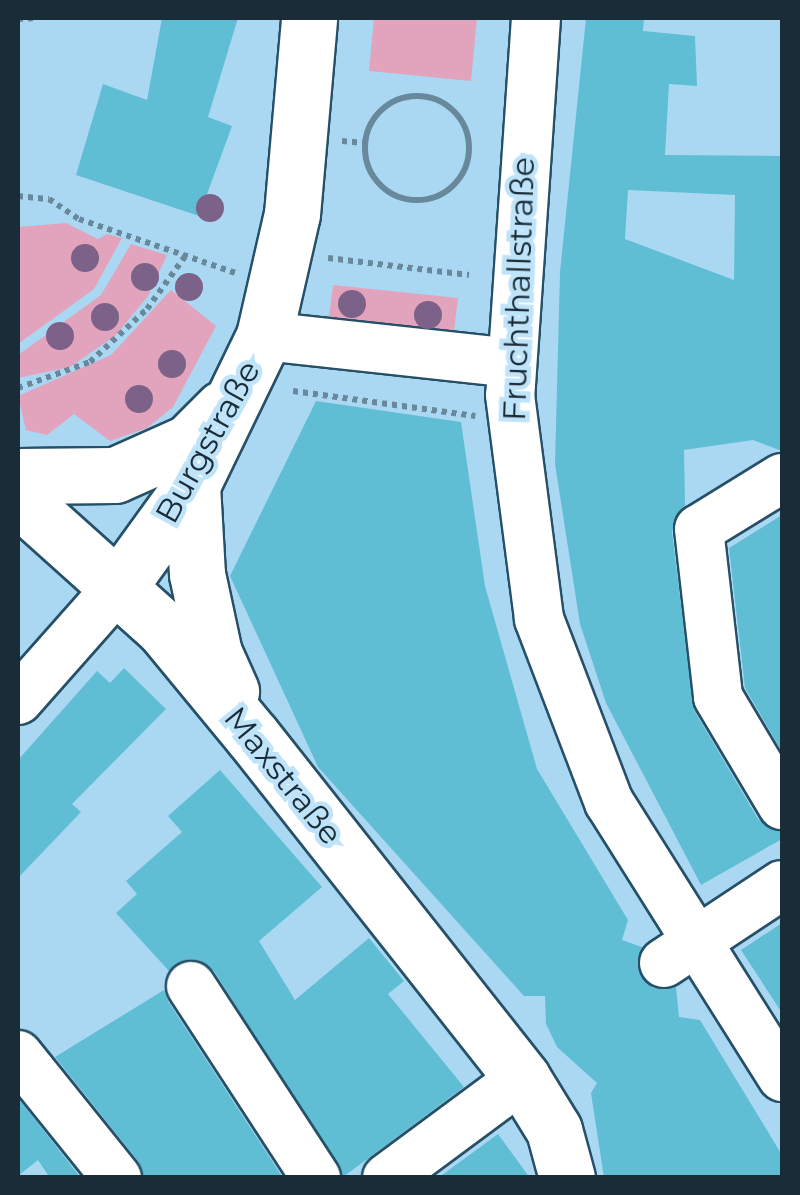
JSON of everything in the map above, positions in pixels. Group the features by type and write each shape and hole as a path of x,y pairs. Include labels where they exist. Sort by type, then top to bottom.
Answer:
{"main road":[{"name":"Burgstraße","path":"119,586 192,485 268,390 264,336 292,214 309,18"},
{"path":"18,476 116,475 189,442 268,390"},
{"path":"192,485 197,574 214,653 253,738"},
{"name":"Maxstraße","path":"18,498 163,628 253,738 522,1078 554,1130 567,1178"}],"street":[{"name":"Fruchthallstraße","path":"536,18 511,363 515,470 540,619 554,665 610,802 678,953 782,1077"},
{"path":"264,336 511,363"},
{"path":"782,478 699,529 718,697 782,805"},
{"name":"Burgstraße","path":"18,700 119,586"},
{"path":"678,953 782,885"},
{"path":"190,986 316,1178"},
{"path":"18,1054 117,1178"},
{"path":"387,1178 522,1078"}],"path":[{"path":"18,19 38,18"},
{"path":"414,96 432,98 460,119 469,154 454,186 420,201 386,191 374,178 365,143 381,110 414,96"},
{"path":"342,141 365,143"},
{"path":"469,154 483,156"},
{"path":"18,196 49,199 78,219 246,277"},
{"path":"18,388 90,362 147,309 186,256"},
{"path":"328,258 469,275"},
{"path":"268,390 437,415 468,415"}],"shaded area":[{"path":"374,18 477,18 471,81 369,71"},
{"path":"66,223 98,239 107,234 122,238 94,289 18,344 18,227"},
{"path":"131,244 167,255 148,296 115,336 70,367 18,378 18,355 101,295"},
{"path":"333,285 458,298 454,331 329,318"},
{"path":"171,290 216,326 173,407 147,428 110,441 74,414 47,435 26,430 18,396 111,355"}],"building":[{"path":"162,18 238,18 208,117 232,126 199,216 76,175 103,84 147,100"},
{"path":"586,18 644,18 643,31 695,36 697,86 669,84 665,155 782,156 782,451 753,440 684,450 685,505 672,532 694,710 758,819 782,832 782,839 701,885 606,703 580,624 555,464 560,272","holes":["628,190 735,195 734,280 625,239"]},
{"path":"316,401 461,422 485,586 537,769 628,920 622,940 642,947 641,977 653,988 676,987 679,1017 700,1020 782,1155 782,1178 604,1178 591,1093 597,1083 557,1047 546,1024 545,996 524,996 318,767 230,576"},
{"path":"782,515 782,752 745,688 729,548"},
{"path":"124,668 166,709 72,804 81,812 18,878 18,760 97,671 110,683"},
{"path":"220,770 322,887 259,941 295,1000 369,938 404,981 388,994 464,1087 343,1177 214,971 190,959 169,971 116,913 137,894 126,881 182,832 168,816"},
{"path":"782,923 782,1013 741,950"},
{"path":"164,990 283,1178 144,1178 138,1161 55,1057"},
{"path":"18,1098 81,1178 50,1178 38,1160 18,1176"},
{"path":"498,1134 530,1178 438,1178"}]}
